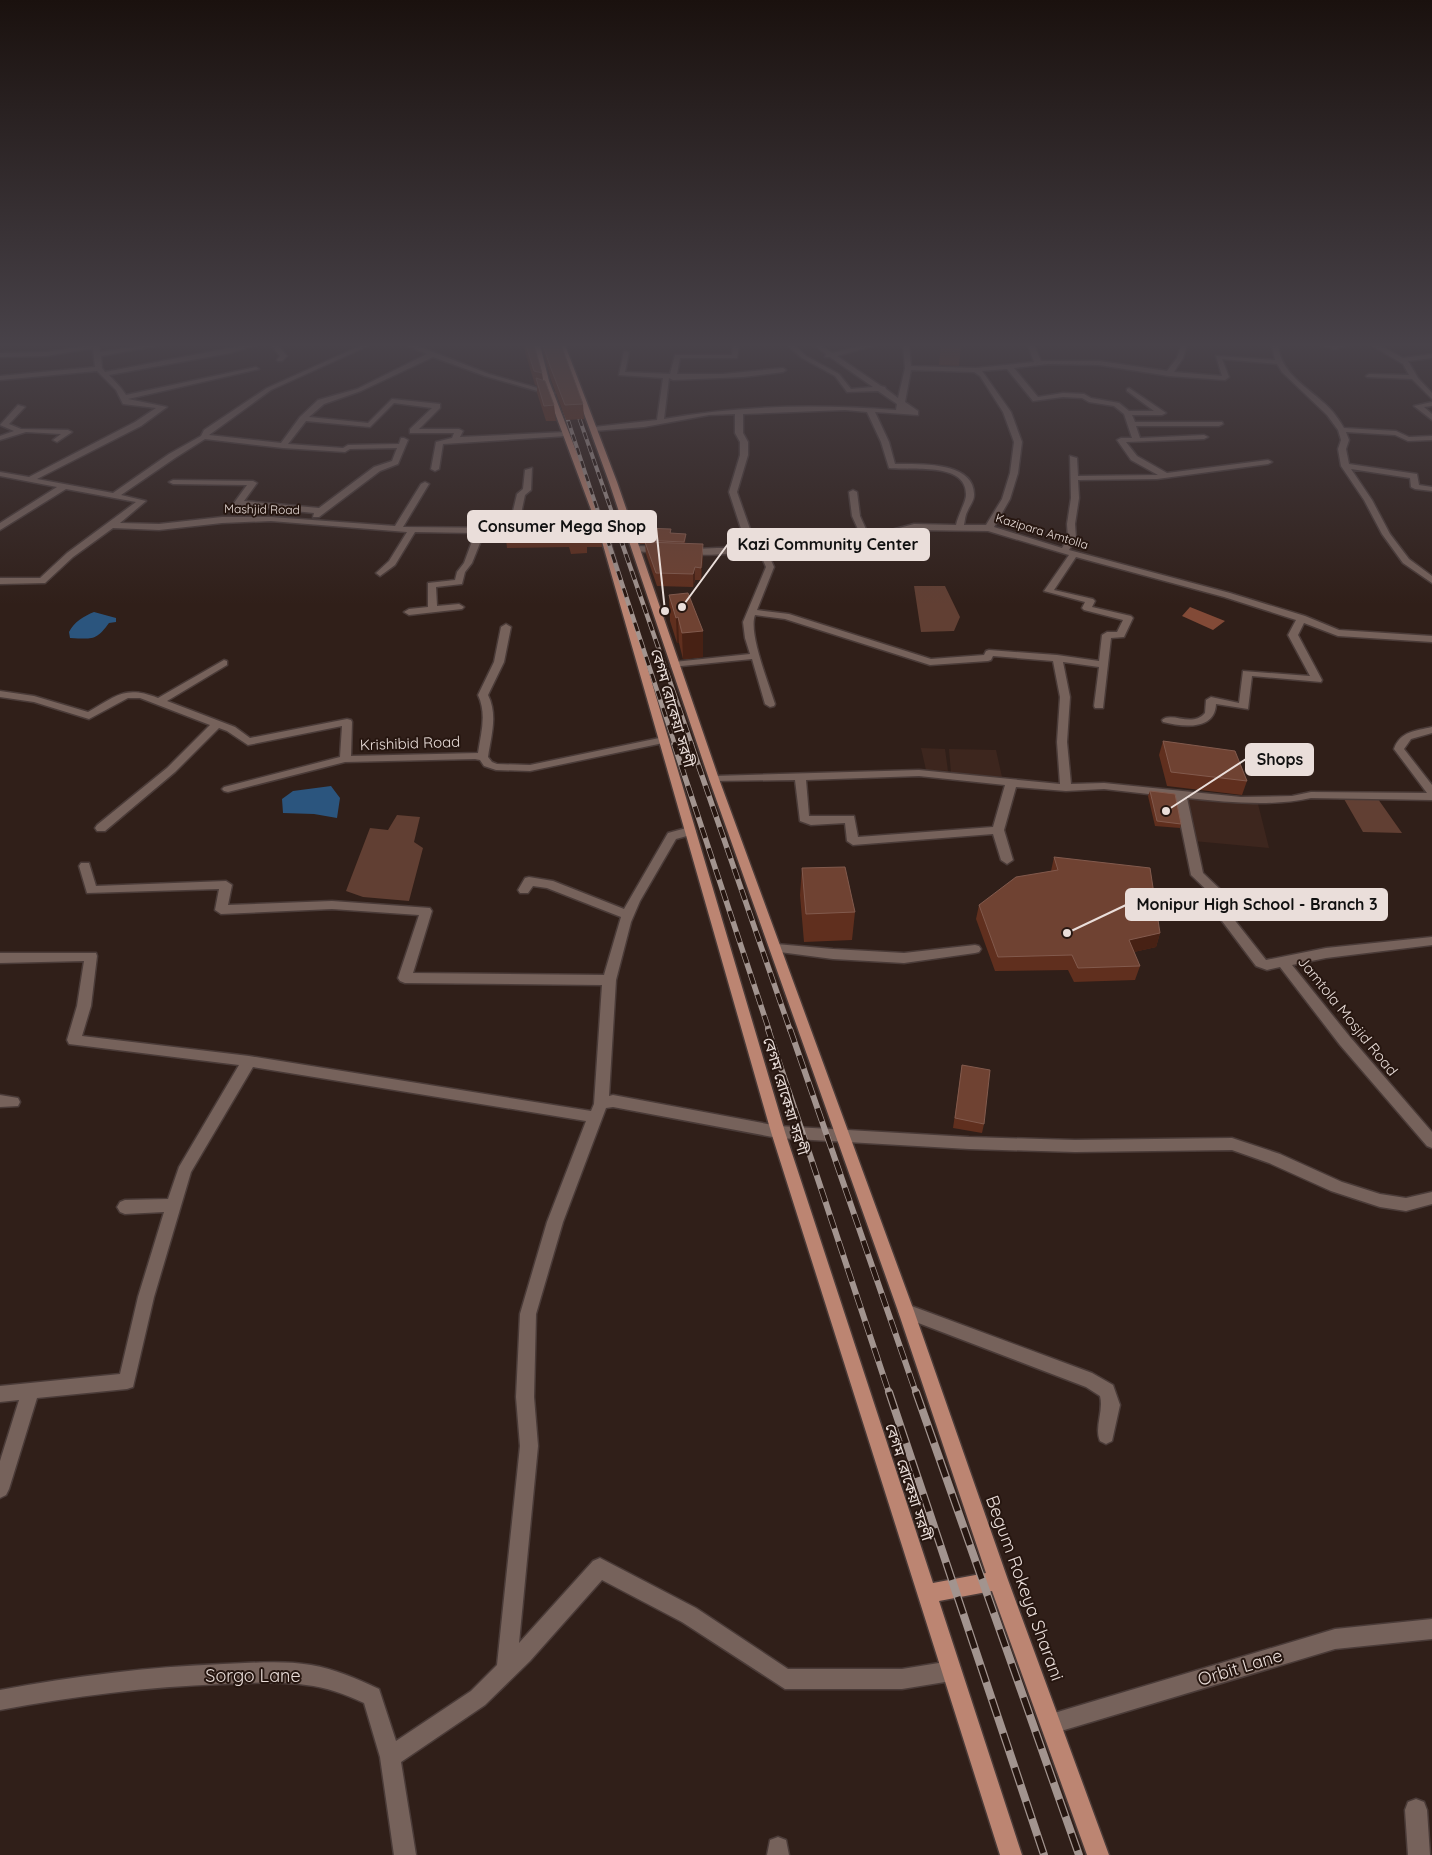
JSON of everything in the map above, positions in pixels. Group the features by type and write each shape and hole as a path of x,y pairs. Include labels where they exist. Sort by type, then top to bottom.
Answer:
{"main road":[{"name":"বেগম রোকেয়া সরণী","path":"595,432 714,779 914,1334"},
{"name":"বেগম রোকেয়া সরণী","path":"566,434 664,740 778,1132 1011,1855"},
{"name":"Begum Rokeya Sharani","path":"914,1334 998,1580 1098,1855"},
{"path":"927,1594 998,1580"}],"street":[{"path":"0,438 18,432"},
{"path":"47,432 68,432 57,440"},
{"path":"29,480 123,432"},
{"path":"114,496 172,456 204,437 208,432"},
{"path":"283,446 294,432"},
{"path":"308,523 320,511 377,469 395,462 402,446 413,432"},
{"path":"455,440 459,432"},
{"path":"739,432 744,442 744,455 732,492 757,548 770,567 748,622 750,638 770,704"},
{"path":"881,432 886,442 892,466 942,469 956,472 966,478 970,486 970,496 962,513 960,526"},
{"path":"989,528 1006,499 1014,473 1018,442 1014,432"},
{"path":"1134,432 1137,440"},
{"path":"1342,432 1345,440 1342,449 1345,466 1368,500 1386,534 1406,561 1432,580"},
{"path":"1370,432 1396,433 1408,438 1432,438"},
{"path":"435,469 440,442 566,434"},
{"path":"204,437 283,446 345,450 348,447 402,446"},
{"path":"1166,476 1134,458 1121,440 1204,437"},
{"path":"1073,458 1075,498 1071,524 1072,538 1069,552 1049,591 1090,601 1087,608 1128,618 1121,636 1107,635 1099,706"},
{"path":"1075,478 1111,479 1166,476 1268,462"},
{"path":"1345,466 1414,476 1415,488 1432,489"},
{"path":"513,531 521,494 527,490 529,470"},
{"path":"0,474 142,501 70,555 42,582 0,581"},
{"path":"173,482 253,483 238,503 320,511"},
{"path":"398,529 405,511 412,506 425,484"},
{"path":"0,527 63,487"},
{"path":"853,492 856,516 867,540"},
{"name":"Mashjid Road","path":"112,525 166,527 245,519 377,526 412,530 531,531"},
{"name":"Kazipara Amtolla","path":"636,549 710,552 867,540 914,526 989,528 1031,542 1180,581 1302,618 1338,633 1432,639"},
{"path":"380,573 392,563 412,530"},
{"path":"433,609 431,584 459,582 461,572 468,563 480,532"},
{"path":"409,612 459,607"},
{"path":"752,612 786,616 930,662 988,658 989,653 1057,658 1104,665"},
{"path":"1167,720 1184,724 1206,718 1210,714 1211,700 1244,707 1247,673 1317,680 1293,635 1302,618"},
{"path":"483,757 488,711 483,695 499,662 506,627"},
{"path":"674,665 756,656"},
{"path":"1057,658 1065,696 1062,742 1066,788"},
{"path":"160,701 224,663"},
{"name":"Krishibid Road","path":"0,694 19,695 89,716 131,694 160,701 231,729 248,742 347,722 345,759 475,756 483,757 488,764 496,767 530,768 664,740"},
{"path":"101,828 171,770 218,724"},
{"path":"1432,730 1405,737 1400,743 1400,750 1432,793"},
{"path":"228,789 345,759"},
{"path":"714,779 919,774 1066,788 1104,786 1264,800 1292,799 1311,795 1432,797"},
{"path":"800,778 804,818 810,821 850,819 853,841 998,830"},
{"path":"1007,860 998,830 1011,783"},
{"name":"Jamtola Mosjid Road","path":"1180,793 1196,875 1220,896 1223,914 1261,963 1267,965 1283,962 1345,1041 1432,1142"},
{"path":"507,1670 529,1446 525,1397 528,1314 555,1222 598,1111 609,980 628,915 634,901 672,836 690,831"},
{"path":"84,866 91,890 226,885 221,910 332,905 426,911 405,978 609,980"},
{"path":"524,890 529,881 549,884 628,915"},
{"path":"1283,962 1326,953 1432,941"},
{"path":"776,948 833,954 904,958 975,949"},
{"path":"0,958 91,956 84,1006 74,1040 249,1061 598,1111 613,1100 778,1132 969,1143 1075,1146 1232,1144 1257,1151 1372,1199 1404,1204 1432,1198"},
{"path":"0,1394 127,1381 146,1297 172,1205 184,1171 249,1061"},
{"path":"125,1207 172,1205"},
{"path":"906,1311 1092,1381 1107,1391 1111,1405 1106,1435"},
{"path":"0,1489 31,1391"},
{"path":"390,1757 478,1698 523,1654 600,1568 689,1615 784,1679 902,1679 951,1672"},
{"name":"Orbit Lane","path":"1051,1724 1335,1639 1432,1629"},
{"name":"Sorgo Lane","path":"0,1700 58,1689 180,1675 305,1674 348,1686 372,1696 390,1757 405,1855"},
{"path":"1416,1810 1419,1855"}],"shaded area":[{"path":"914,586 945,586 960,617 954,631 921,632"},
{"path":"1190,607 1225,621 1213,630 1182,616"},
{"path":"921,748 945,749 948,771 926,770"},
{"path":"949,749 996,750 1002,777 951,773"},
{"path":"1185,797 1258,804 1269,848 1193,841"},
{"path":"1344,799 1378,799 1402,833 1363,832"},
{"path":"397,815 420,817 414,842 423,848 409,901 363,897 346,891 370,828 388,830"}],"water":[{"path":"94,612 116,618 116,622 109,623 101,633 93,638 70,638 69,632 76,622"},
{"path":"331,786 340,798 337,818 314,814 283,813 282,799 293,791"}],"building":[{"path":"643,528 671,529 670,533 686,534 684,542 640,540"},
{"path":"645,542 703,544 701,568 695,567 693,574 656,573"},
{"path":"688,593 703,631 682,633 678,617 676,618 669,595"},
{"path":"1163,741 1235,751 1247,781 1171,772"},
{"path":"1150,791 1175,794 1181,824 1157,821"},
{"path":"1054,857 1150,868 1160,933 1129,940 1140,966 1078,968 1072,955 998,957 979,905 1016,877 1058,870"},
{"path":"845,867 855,912 806,914 802,868"},
{"path":"962,1065 990,1070 984,1124 955,1118"}],"railway":[{"path":"572,432 601,521"},
{"path":"584,432 615,521"},
{"path":"601,520 675,745"},
{"path":"614,520 692,745"},
{"path":"674,744 769,1030"},
{"path":"691,744 790,1030"},
{"path":"768,1029 889,1393"},
{"path":"790,1029 916,1393"},
{"path":"889,1392 1044,1855"},
{"path":"916,1392 1079,1855"}],"place":[{"name":"Kazi Community Center","path":"682,607"},
{"name":"Consumer Mega Shop","path":"665,611"},
{"name":"Shops","path":"1166,811"},
{"name":"Monipur High School - Branch 3","path":"1067,933"}]}
